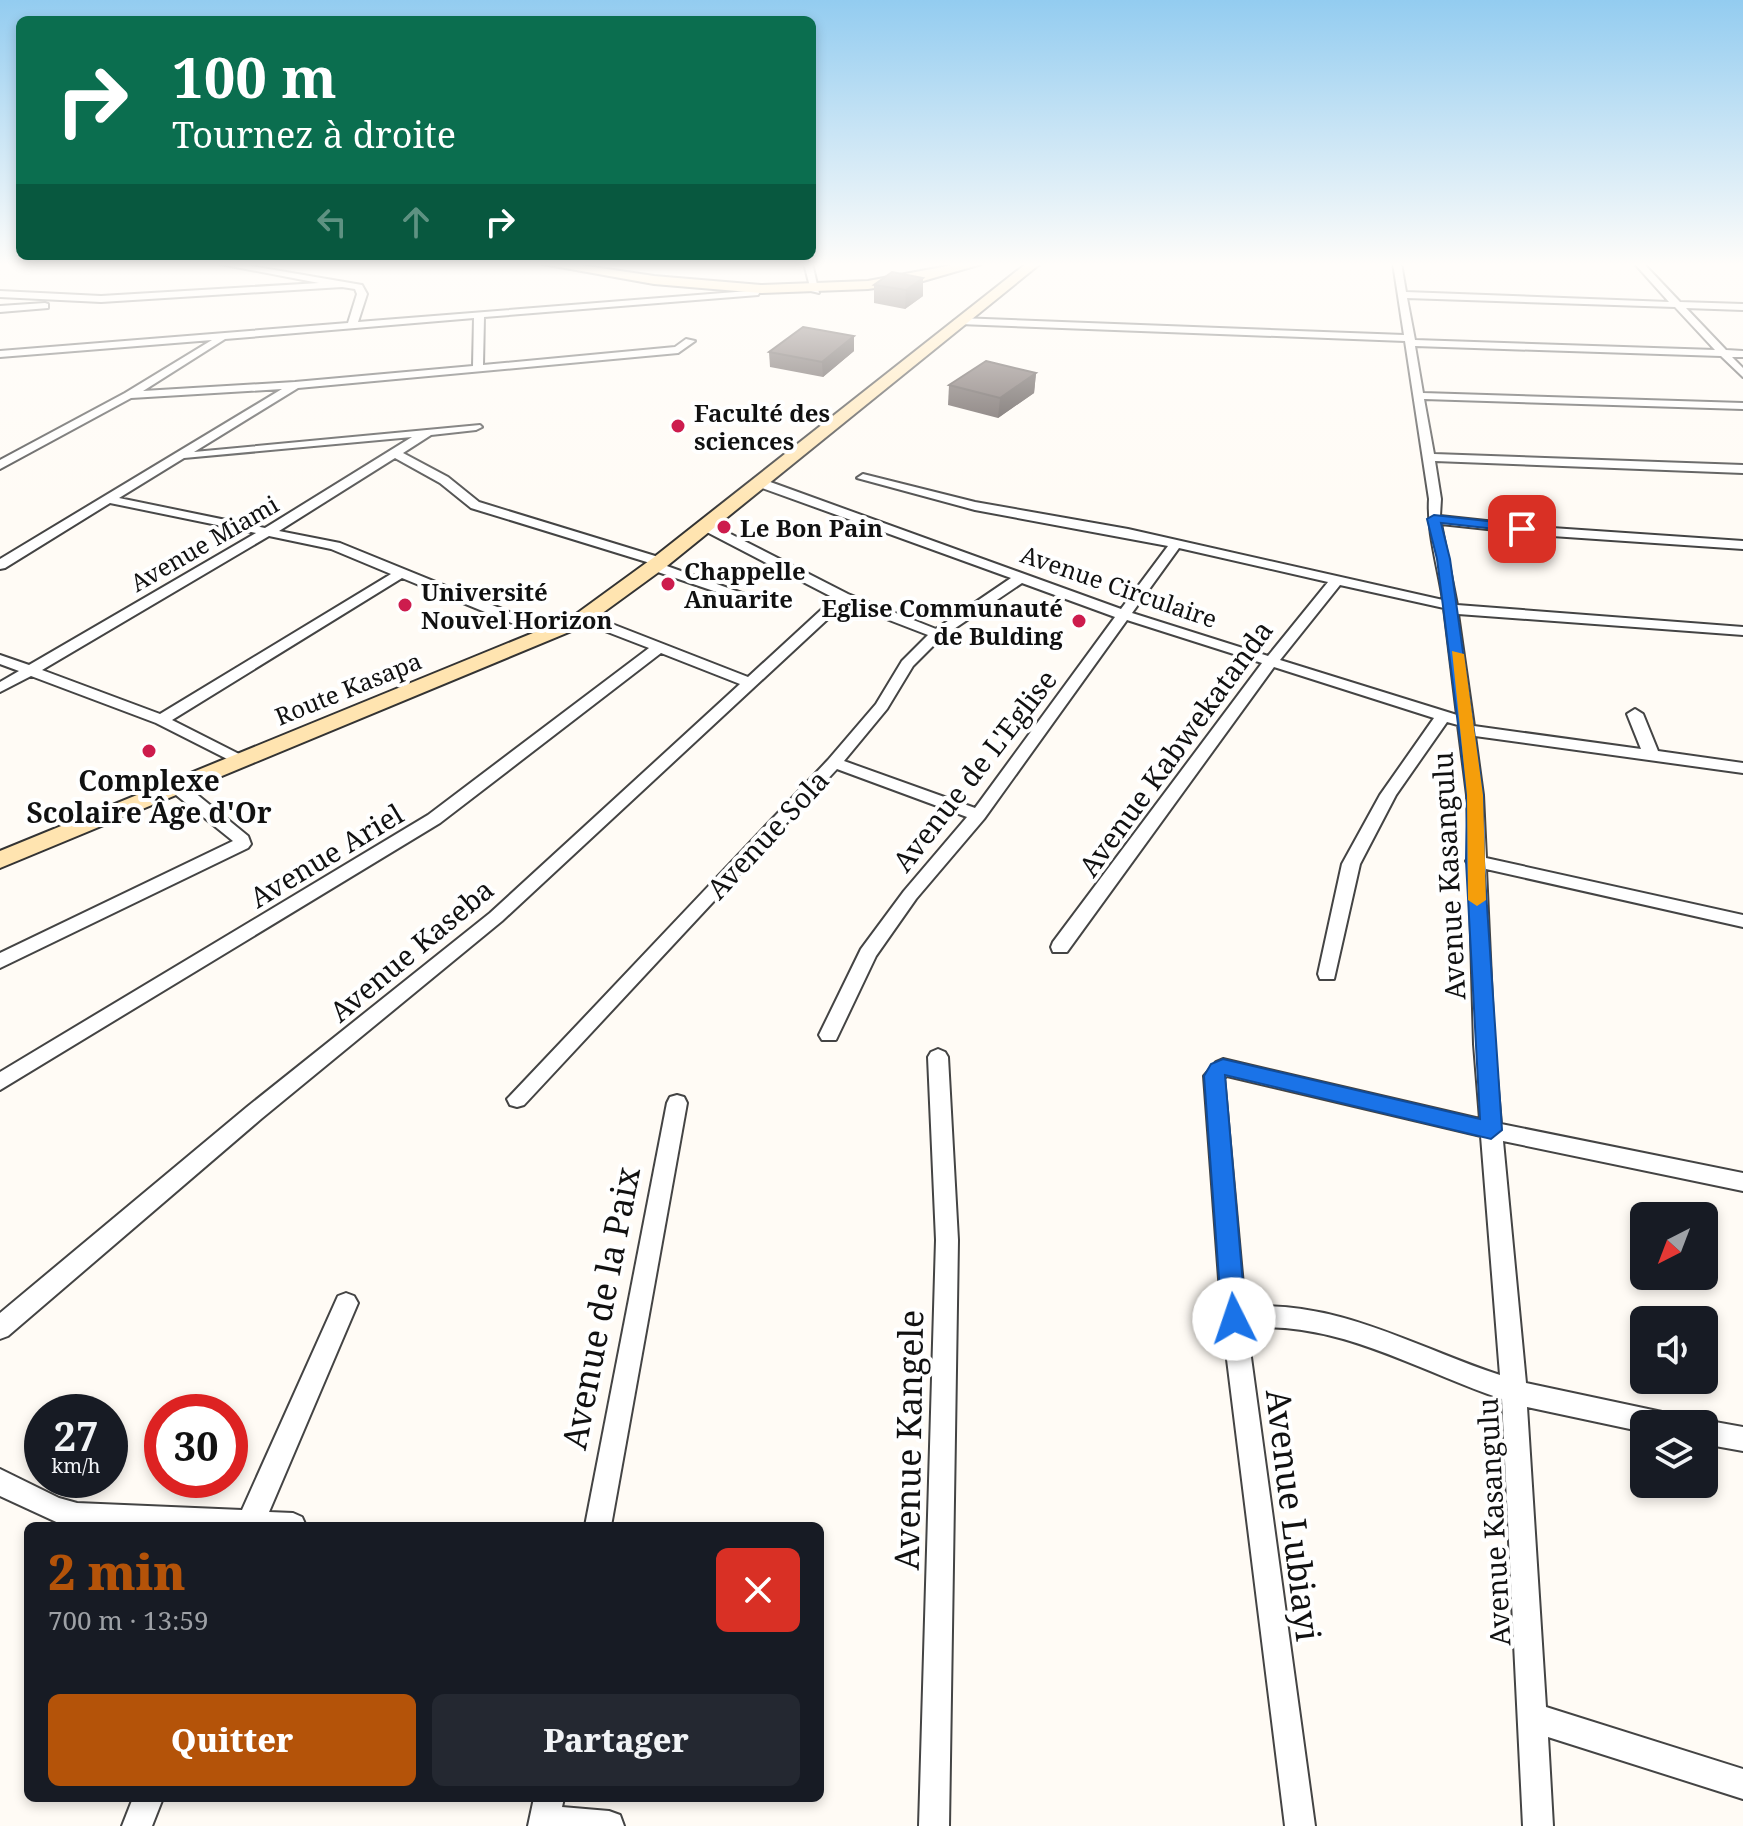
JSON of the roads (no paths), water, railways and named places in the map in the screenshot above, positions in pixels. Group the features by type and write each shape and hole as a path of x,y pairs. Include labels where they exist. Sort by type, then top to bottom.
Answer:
{"main road":[{"name":"Route Kasapa","path":"0,860 584,618 657,564 925,348"}],"street":[{"path":"0,354 76,348"},
{"path":"0,465 129,395 206,348"},
{"path":"478,348 478,368"},
{"path":"129,395 295,385 680,348"},
{"name":"Avenue Kasangulu","path":"1412,348 1435,499 1434,519 1451,608 1468,727 1475,795 1475,861 1491,1130 1514,1391 1538,1826"},
{"path":"1609,348 1743,354"},
{"path":"1719,348 1743,374"},
{"path":"0,565 295,385"},
{"path":"1417,396 1743,406"},
{"path":"180,457 476,427"},
{"name":"Avenue Miami","path":"0,688 269,531 428,432"},
{"path":"397,454 444,480 475,505 657,564 757,601"},
{"path":"1428,457 1743,469"},
{"path":"863,478 975,506 1128,533 1451,608 1743,631"},
{"name":"Avenue Circulaire","path":"758,482 1124,615 1468,727 1743,768"},
{"path":"108,499 335,546 551,634"},
{"path":"1434,519 1552,532 1743,545"},
{"path":"705,526 843,597 937,634"},
{"name":"Avenue de L'Eglise","path":"829,1035 868,954 910,895 978,815 1174,546"},
{"path":"161,720 403,572"},
{"name":"Avenue Sola","path":"517,1099 834,763 882,706 907,664 937,634 1020,578"},
{"name":"Avenue Kabwekatanda","path":"1060,947 1139,845 1285,641 1335,582"},
{"name":"Avenue Kaseba","path":"0,1328 254,1113 446,960 843,597"},
{"path":"584,618 750,683"},
{"name":"Avenue Ariel","path":"0,1082 434,819 661,646"},
{"path":"0,659 161,720 239,760"},
{"path":"1635,714 1651,754"},
{"path":"1327,974 1351,864 1388,795 1442,717"},
{"path":"834,763 978,815"},
{"path":"0,961 242,844 242,840 177,787"},
{"path":"1475,861 1743,921"},
{"name":"Avenue Kangele","path":"934,1826 947,1240 938,1057"},
{"name":"Avenue Lubiayi","path":"1300,1826 1234,1319 1214,1076 1223,1067 1491,1130"},
{"name":"Avenue de la Paix","path":"599,1522 677,1103"},
{"path":"1491,1130 1743,1182"},
{"path":"251,1522 346,1303"},
{"path":"1234,1319 1262,1314 1293,1315 1326,1323 1514,1391 1630,1417"},
{"path":"1718,1435 1743,1439"},
{"path":"0,1482 55,1510 77,1516 192,1522"},
{"path":"1531,1717 1743,1784"},
{"path":"137,1826 146,1802"},
{"path":"545,1815 609,1826"}],"place":[{"name":"Faculté des sciences","path":"678,426"},
{"name":"Le Bon Pain","path":"724,527"},
{"name":"Chappelle Anuarite","path":"668,584"},
{"name":"Université Nouvel Horizon","path":"405,605"},
{"name":"Eglise Communauté de Bulding","path":"1079,621"},
{"name":"Complexe Scolaire Âge d'Or","path":"149,751"}]}
